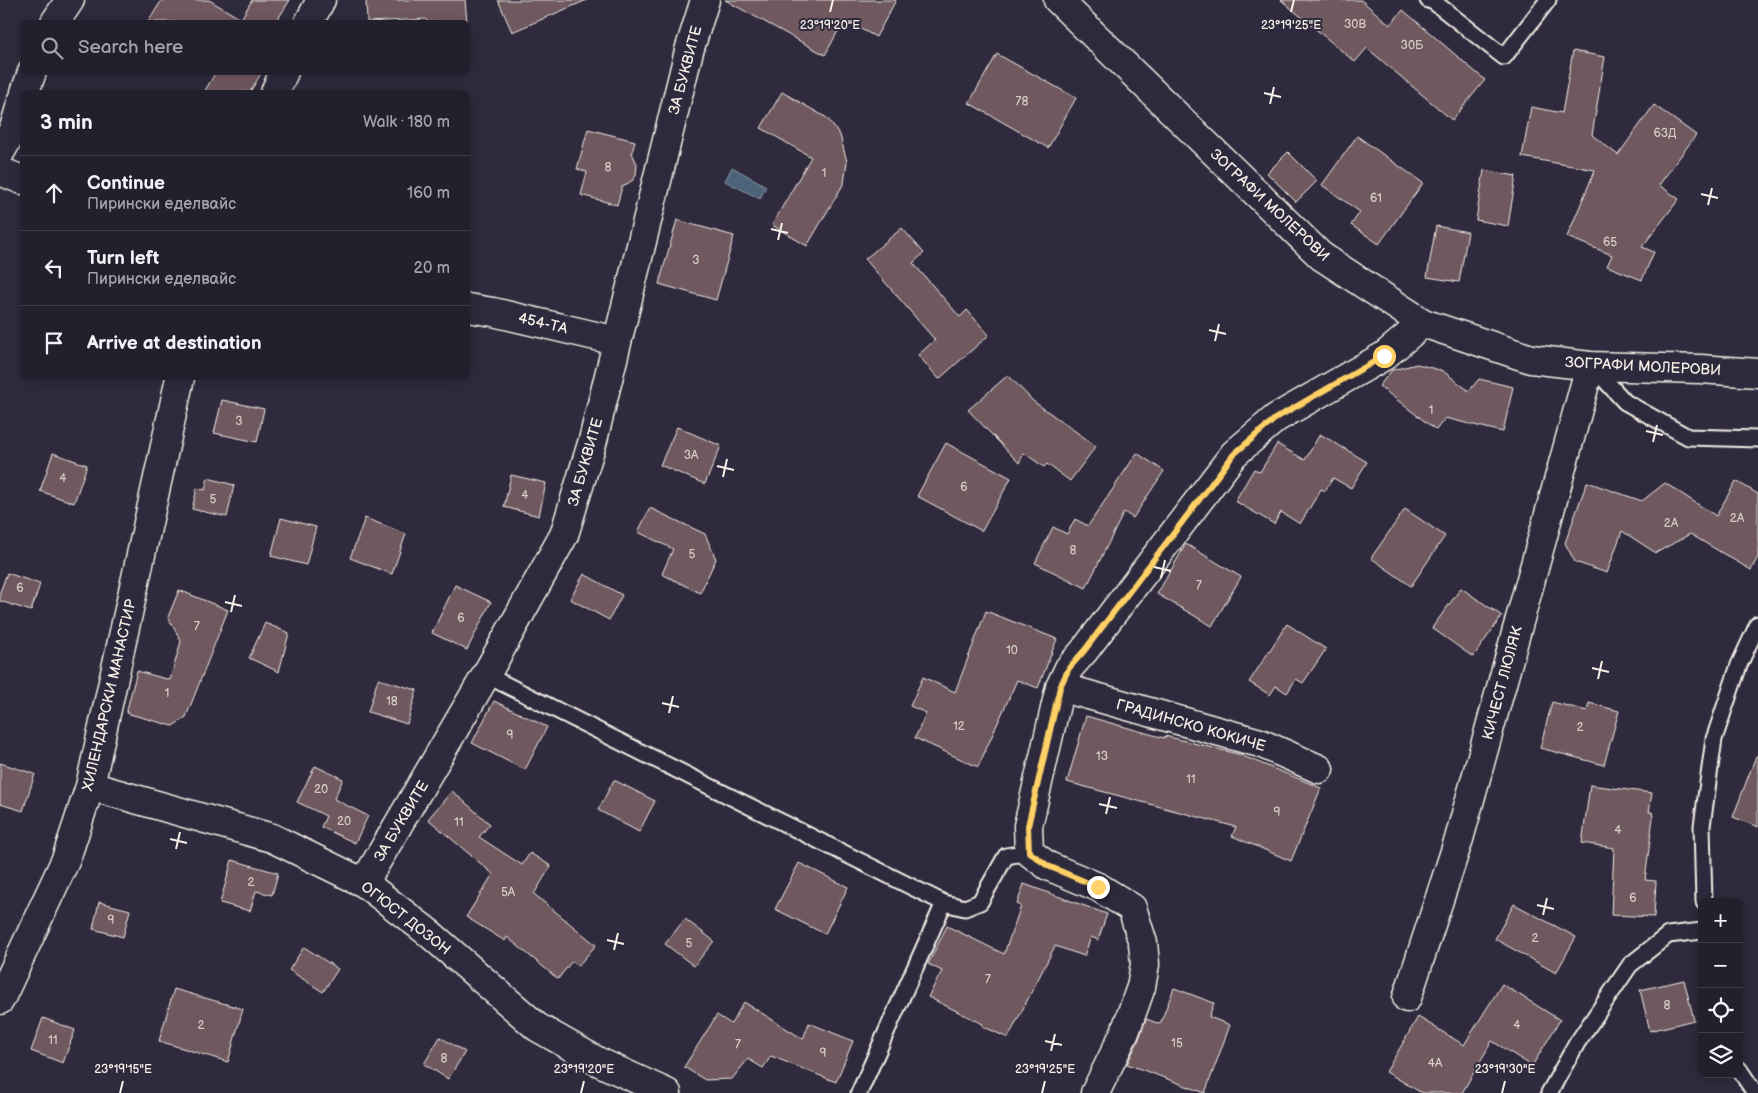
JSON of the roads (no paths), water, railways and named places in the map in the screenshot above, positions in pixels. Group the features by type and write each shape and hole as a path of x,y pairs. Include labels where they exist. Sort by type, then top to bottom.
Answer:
{"street":[{"path":"56,20 70,0"},
{"path":"310,20 321,0"},
{"name":"ЗА БУКВИТЕ","path":"364,883 486,675 564,535 593,440 689,51 705,0"},
{"name":"ЗОГРАФИ МОЛЕРОВИ","path":"1058,0 1321,256 1423,323 1531,358 1591,366 1700,369 1758,373"},
{"path":"26,90 31,75"},
{"path":"276,90 283,75"},
{"path":"0,152 14,128 20,108"},
{"path":"0,172 20,179"},
{"name":"454-ТА","path":"470,308 494,312 617,341"},
{"path":"1096,1093 1125,1032 1141,987 1144,964 1143,943 1132,908 1098,887 1048,866 1029,852 1028,826 1060,687 1069,668 1234,454 1276,418 1384,356 1423,323"},
{"name":"КИЧЕСТ ЛЮЛЯК","path":"1407,998 1459,839 1591,366"},
{"name":"ХИЛЕНДАРСКИ МАНАСТИР","path":"0,1000 66,859 90,786 180,380"},
{"name":"ГРАДИНСКО КОКИЧЕ","path":"1060,687 1260,743 1319,769"},
{"name":"ОГЮСТ ДОЗОН","path":"90,786 272,838 364,883 429,933 537,1027 597,1061 667,1093"}],"lane":[{"path":"1428,0 1434,2 1504,57 1548,0"},
{"path":"1591,366 1626,402 1688,436 1758,439"},
{"path":"1704,898 1702,826 1714,739 1739,665 1758,624"},
{"path":"486,675 944,903 965,908 980,902 1006,856 1029,852"},
{"path":"859,1093 944,903"},
{"path":"1549,1093 1577,1042 1630,965 1668,935 1698,931"},
{"path":"1743,1076 1755,1093"}],"water":[{"path":"732,167 766,186 760,199 725,181"}]}
